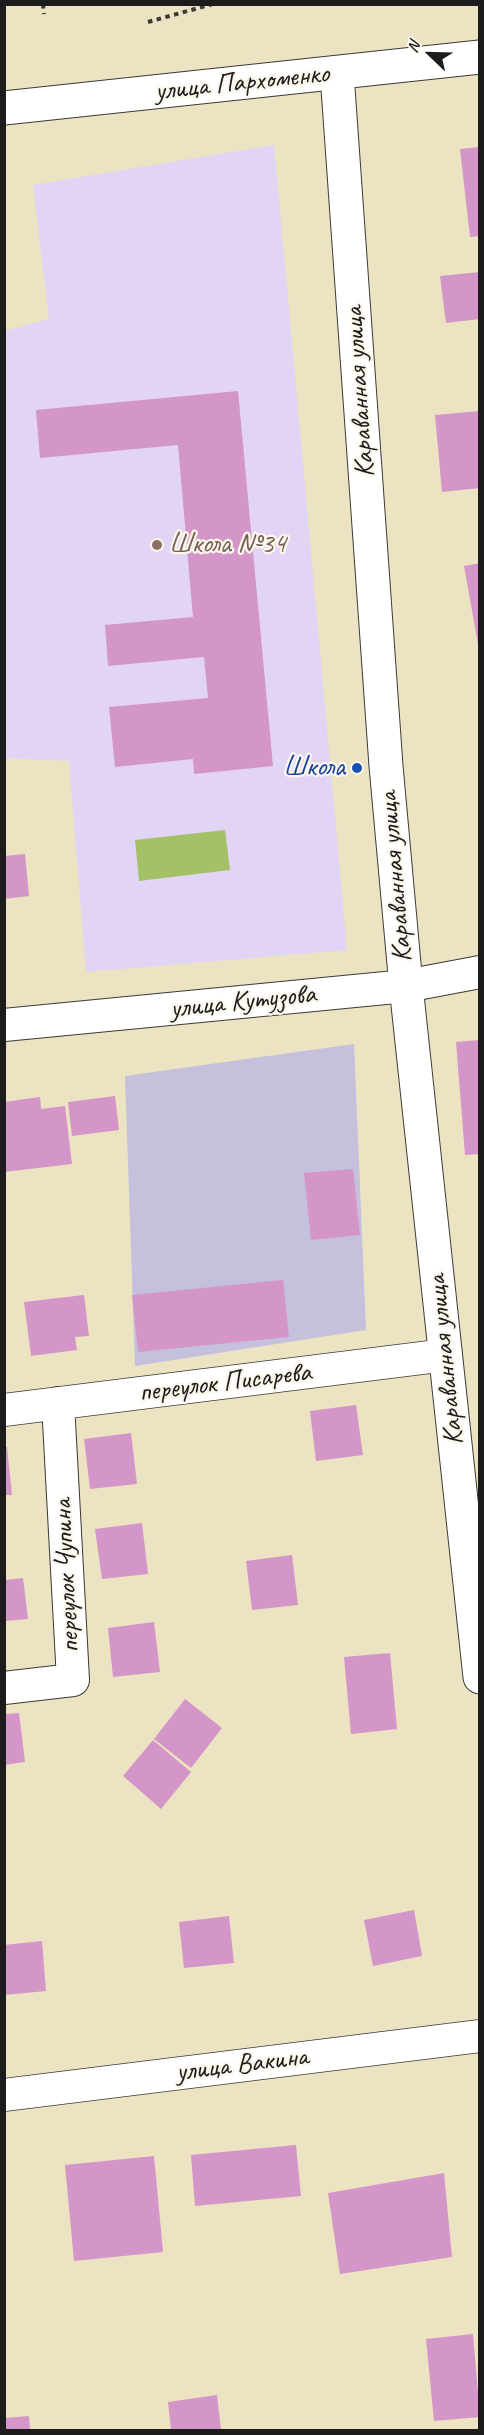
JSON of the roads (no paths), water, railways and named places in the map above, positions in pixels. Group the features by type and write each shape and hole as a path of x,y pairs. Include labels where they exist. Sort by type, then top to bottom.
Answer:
{"street":[{"name":"улица Пархоменко","path":"4,108 480,57"},
{"name":"Караванная улица","path":"337,74 386,766 406,986 480,1677"},
{"name":"улица Кутузова","path":"4,1025 406,986 480,972"},
{"name":"переулок Писарева","path":"4,1410 446,1355"},
{"name":"переулок Чупина","path":"4,1688 73,1680 58,1403"},
{"name":"улица Вакина","path":"4,2095 480,2036"}],"place":[{"name":"Школа №34","path":"157,545"},
{"name":"Школа","path":"357,768"}]}
